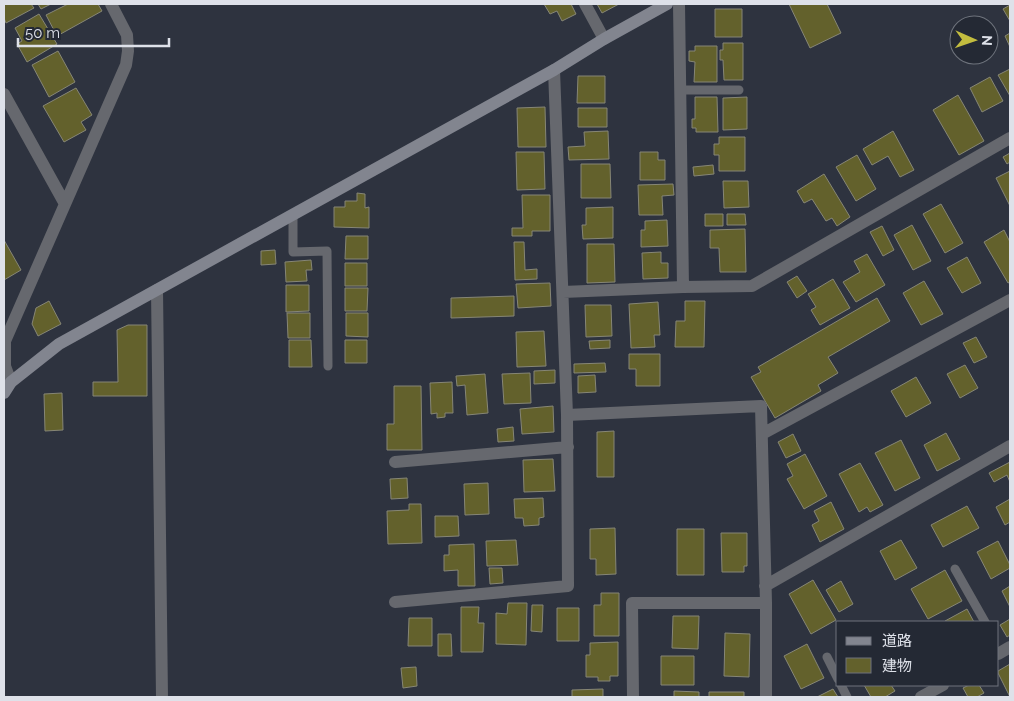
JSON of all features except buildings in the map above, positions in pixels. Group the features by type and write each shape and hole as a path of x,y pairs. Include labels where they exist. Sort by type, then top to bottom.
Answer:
{"street":[{"path":"11,382 4,366 4,340 126,64 128,50 127,35 111,4"},
{"path":"586,4 604,39"},
{"path":"4,393 11,382 59,344 554,70 604,39 667,4"},
{"path":"679,4 683,287"},
{"path":"395,602 568,586 568,448 554,70"},
{"path":"4,94 65,204"},
{"path":"563,292 752,286 1010,138"},
{"path":"157,290 162,697"},
{"path":"762,434 1010,300"},
{"path":"567,415 761,406 766,603 766,697"},
{"path":"765,586 1010,446"},
{"path":"395,462 568,448"},
{"path":"632,697 632,603 766,603"},
{"path":"921,697 942,686"}],"lane":[{"path":"680,90 739,90"},
{"path":"293,215 294,252 327,251 328,366"},
{"path":"955,569 984,621"},
{"path":"827,657 836,675"}]}
